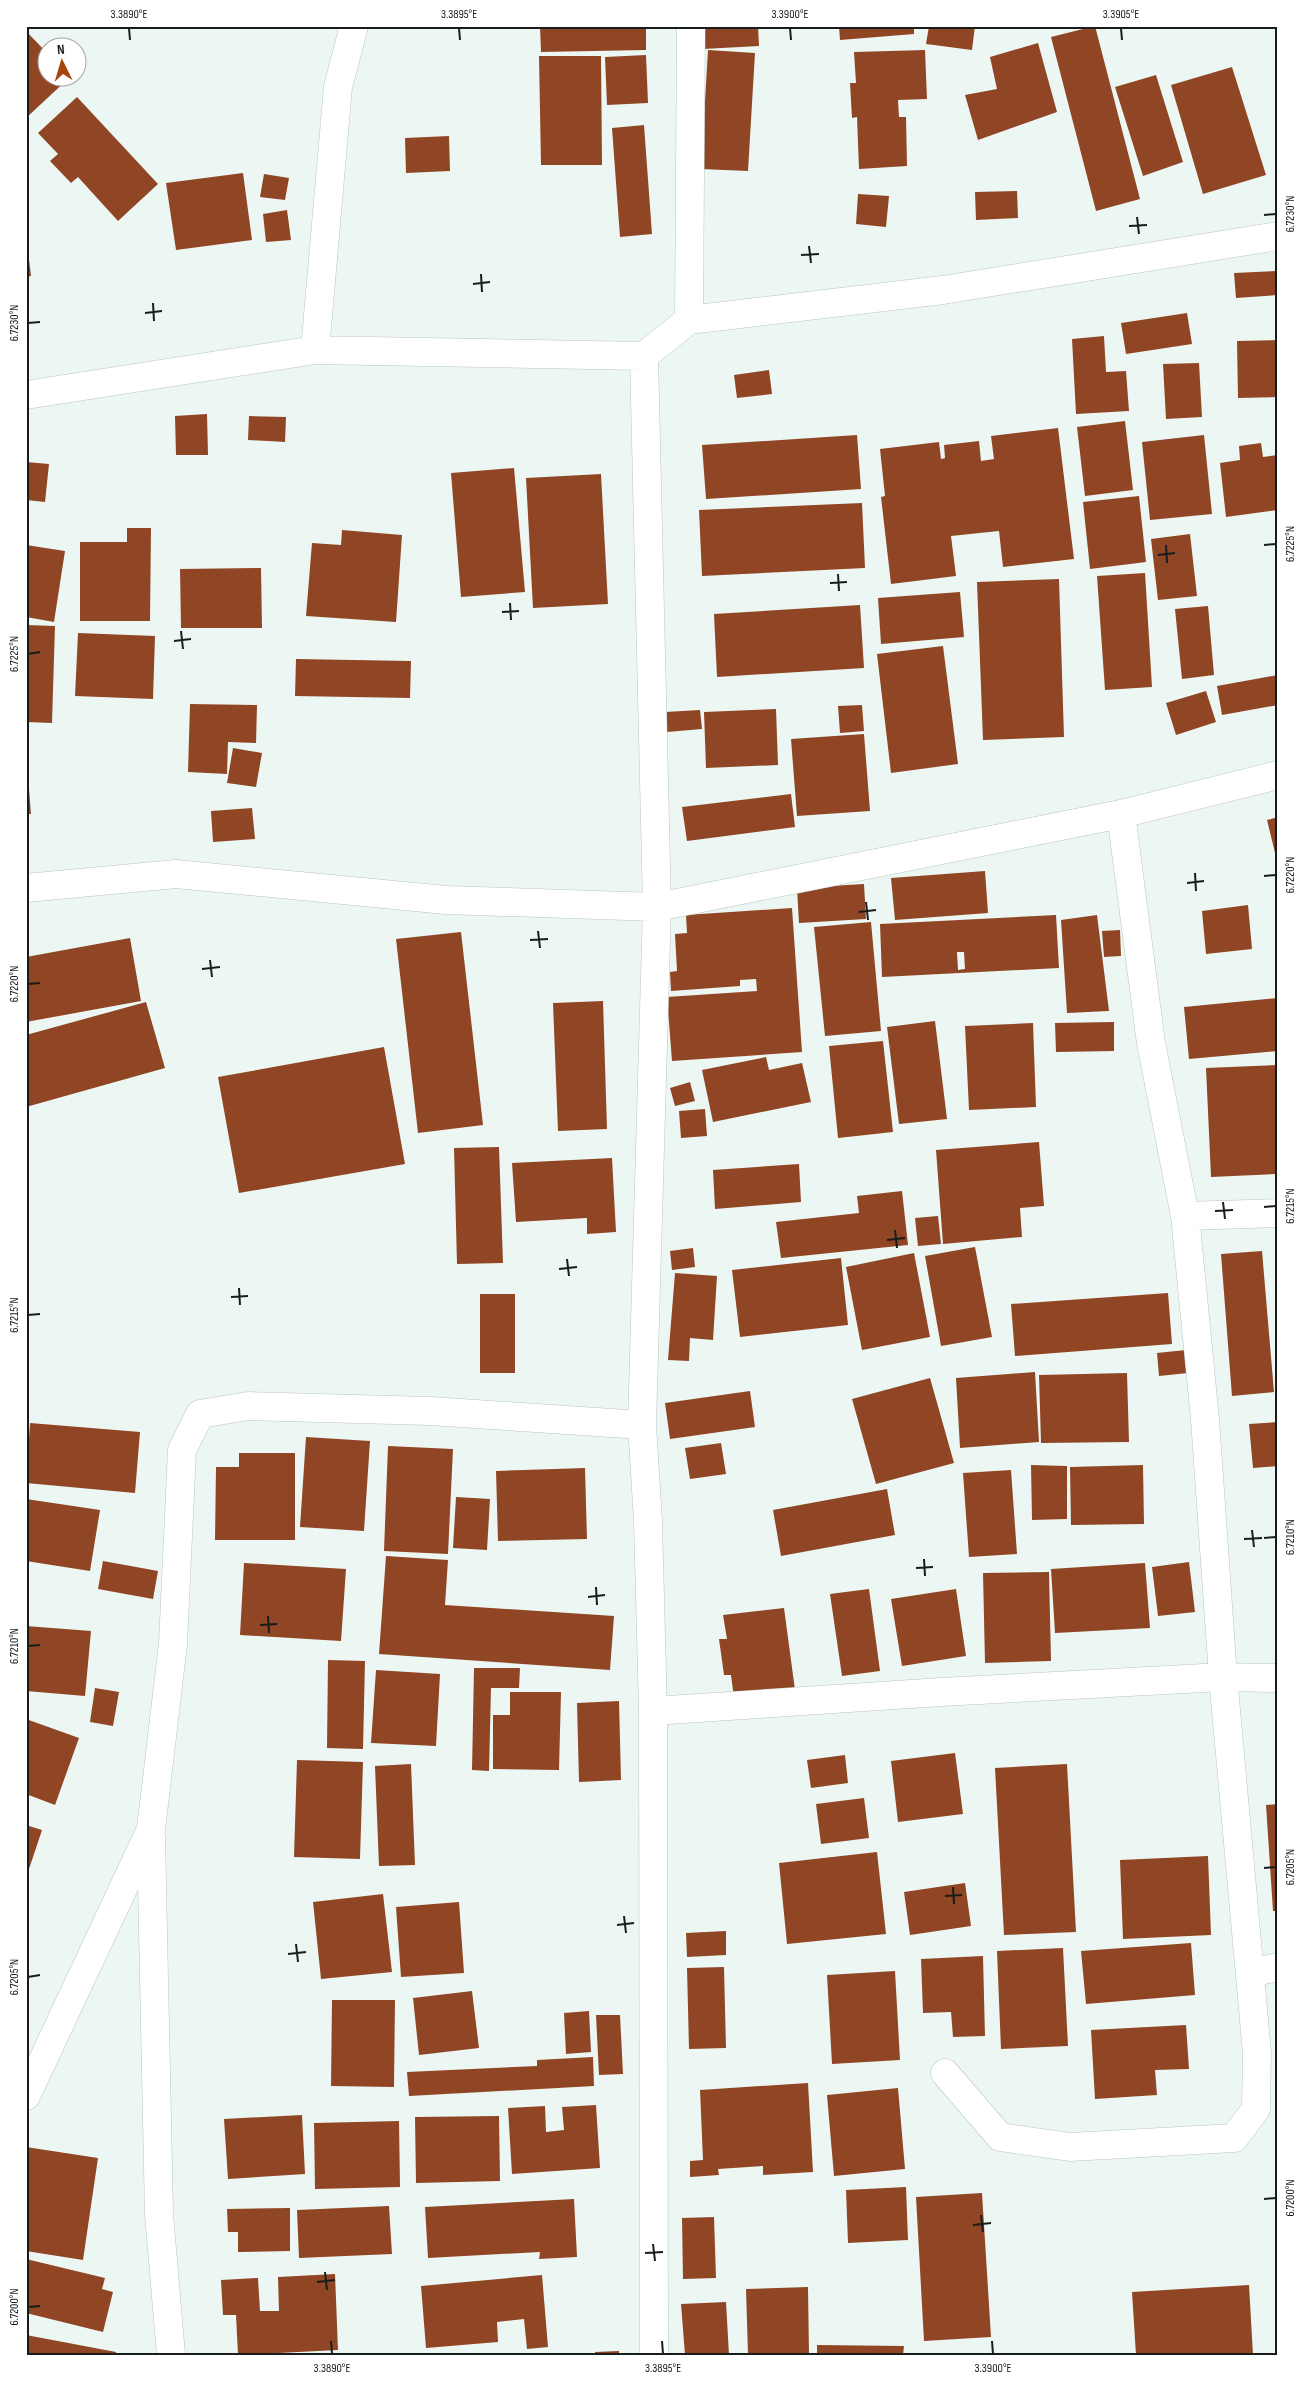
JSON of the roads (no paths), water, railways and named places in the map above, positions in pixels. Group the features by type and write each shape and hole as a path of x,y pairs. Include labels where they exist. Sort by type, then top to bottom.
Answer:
{"street":[{"path":"315,350 338,87 354,26"},
{"path":"688,320 691,26"},
{"path":"27,395 315,350 644,356 688,320 943,290 1278,236"},
{"path":"644,356 657,907 642,1425 648,1521 653,1711 654,2355"},
{"path":"26,888 176,874 446,900 657,907 1121,814 1278,775"},
{"path":"945,2073 1000,2137 1070,2147 1234,2138 1256,2109 1257,2053 1223,1677 1205,1419 1185,1216 1151,1043 1121,814"},
{"path":"1185,1216 1278,1213"},
{"path":"171,2355 158,2214 151,1830 173,1644 182,1450 200,1414 248,1406 430,1412 642,1425"},
{"path":"653,1711 931,1692 1223,1677 1278,1678"},
{"path":"26,2096 151,1830"},
{"path":"1250,1973 1278,1967"}]}
